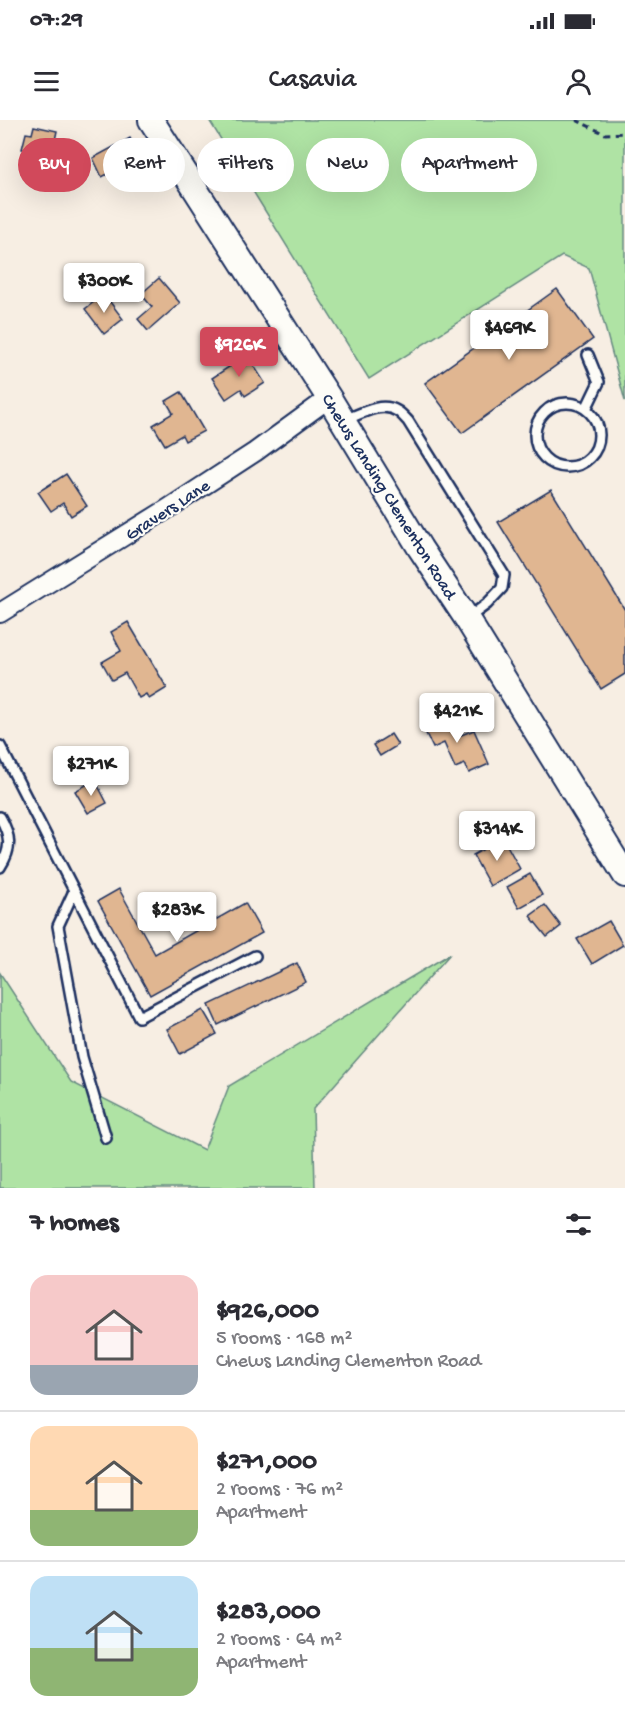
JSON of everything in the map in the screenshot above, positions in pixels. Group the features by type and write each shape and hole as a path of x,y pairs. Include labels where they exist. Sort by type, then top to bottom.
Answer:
{"main road":[{"name":"Chews Landing Clementon Road","path":"151,120 329,398 625,875"}],"street":[{"name":"Gravers Lane","path":"0,614 255,452 329,398"}],"lane":[{"path":"586,409 599,381 588,356"},
{"path":"566,403 576,404 586,409 594,417 600,436 592,456 575,466 564,467 545,459 536,441 536,430 539,420 546,411 555,405 566,403"},
{"path":"343,421 374,408 385,407 397,410 408,421 504,575 502,588 487,604 466,619"},
{"path":"0,746 139,1017 255,956"},
{"path":"0,817 10,847 0,867"},
{"path":"74,891 58,926 82,1057 106,1138"}],"path":[{"path":"576,120 605,134 625,133"}],"green space":[{"path":"209,120 625,120 625,401 589,268 562,256 369,379 253,192 294,192 294,138 220,138"},
{"path":"450,954 313,1109 315,1188 0,1188 0,973 71,1082 204,1150 229,1086"}],"building":[{"path":"34,126 57,131 55,138 25,138 26,133 32,134"},
{"path":"103,153 102,177 93,158"},
{"path":"159,278 180,303 148,331 138,319 152,307 141,294"},
{"path":"557,289 593,339 462,433 425,383"},
{"path":"104,294 123,319 104,334 85,309"},
{"path":"247,355 265,383 245,396 241,389 226,399 212,378"},
{"path":"181,392 204,431 185,441 182,435 165,445 153,425 173,413 166,401"},
{"path":"66,474 87,506 71,516 63,503 51,511 38,492"},
{"path":"551,490 625,610 625,674 601,689 498,522"},
{"path":"128,622 167,688 149,699 146,694 139,698 125,673 112,680 102,662 121,651 111,632"},
{"path":"452,714 461,735 474,730 489,764 469,773 465,764 455,768 444,743 433,748 423,727"},
{"path":"391,734 398,745 380,756 373,745"},
{"path":"95,780 107,803 88,813 75,791"},
{"path":"503,838 520,869 490,886 473,855"},
{"path":"530,874 542,895 519,908 507,887"},
{"path":"119,889 155,954 245,903 262,933 150,995 98,901"},
{"path":"545,905 561,926 547,937 530,916"},
{"path":"609,921 623,945 592,964 577,939"},
{"path":"297,963 306,982 218,1025 209,1005"},
{"path":"203,1010 217,1034 180,1054 167,1029"}]}
